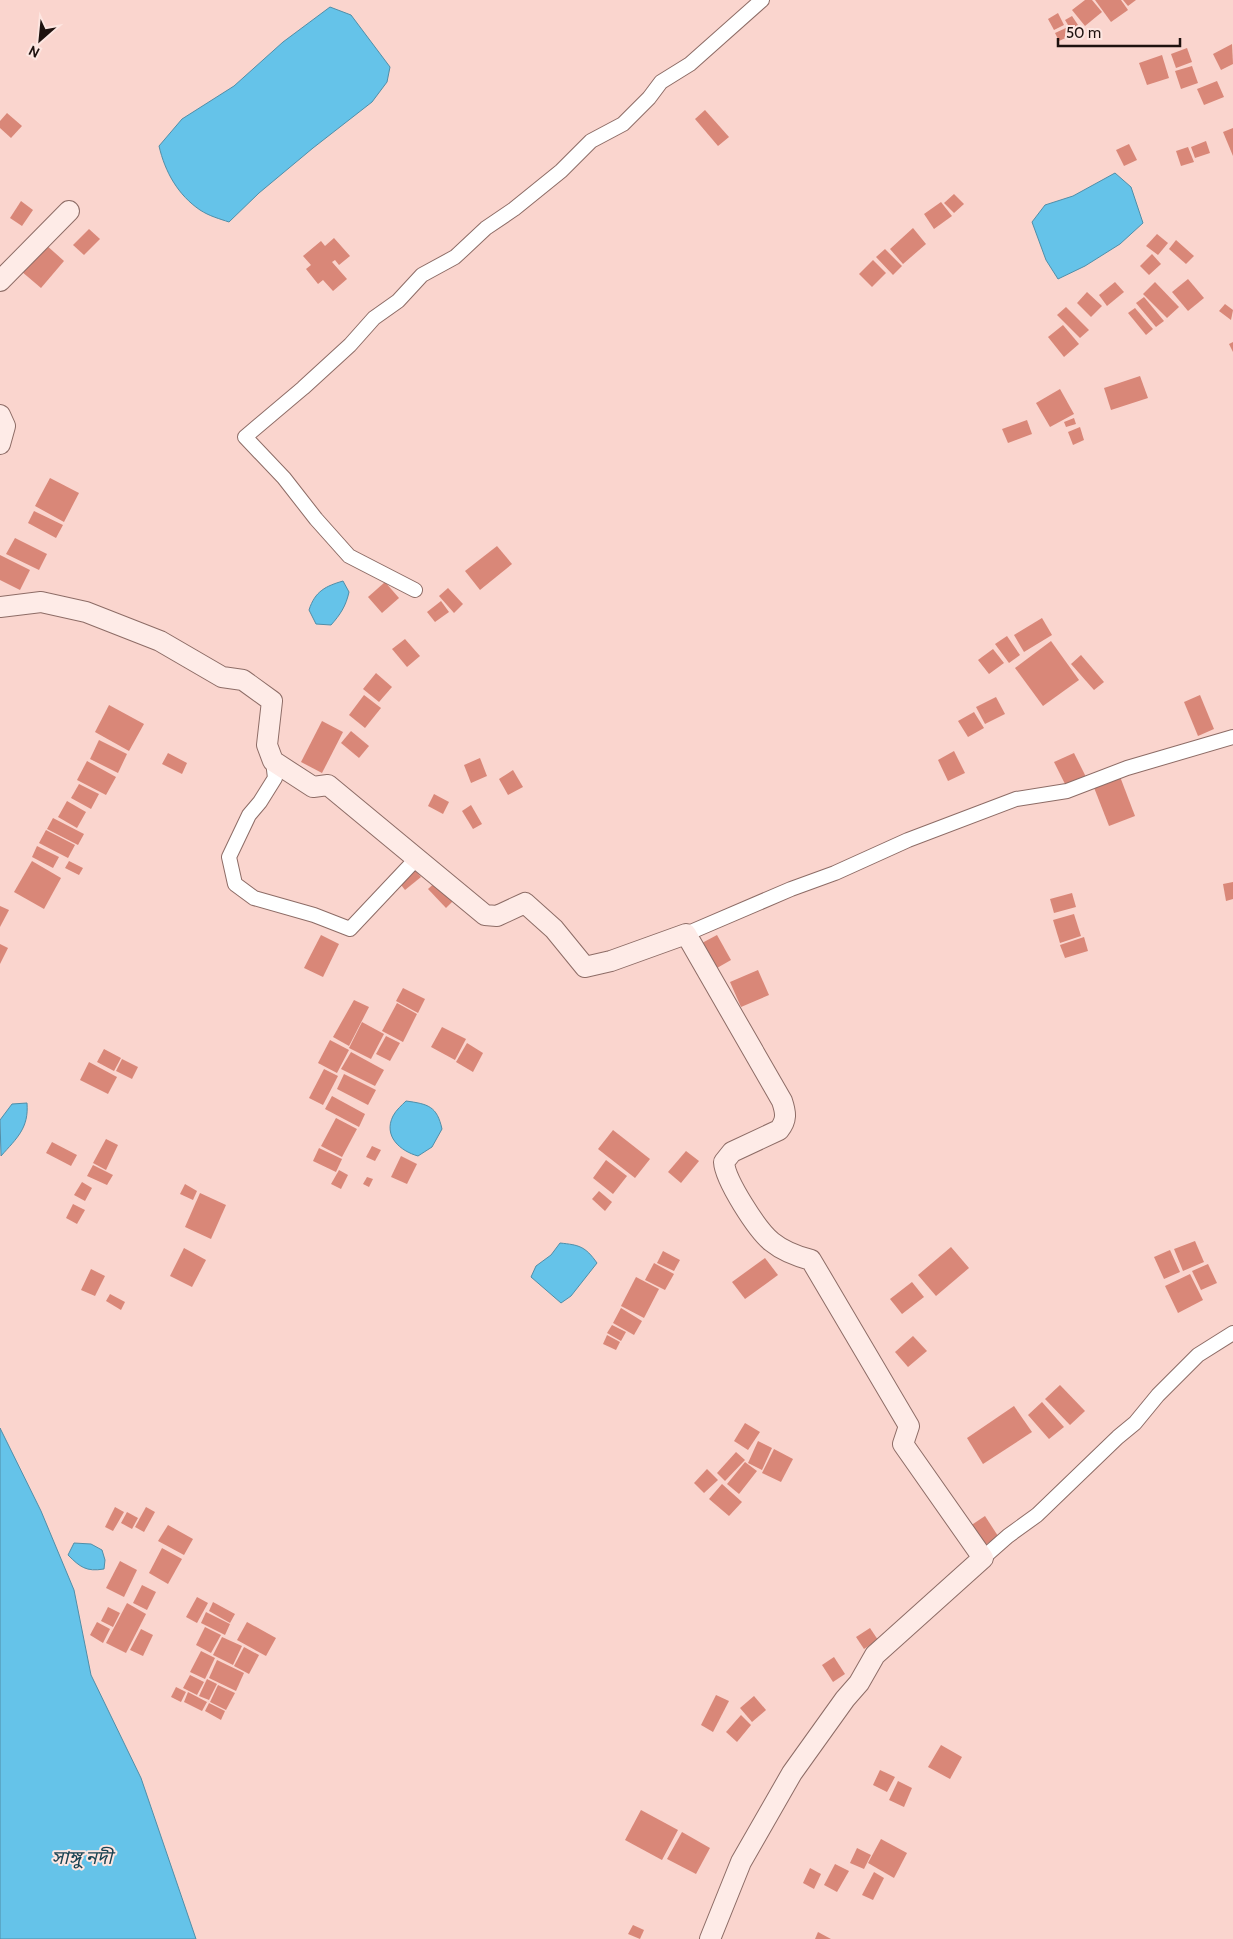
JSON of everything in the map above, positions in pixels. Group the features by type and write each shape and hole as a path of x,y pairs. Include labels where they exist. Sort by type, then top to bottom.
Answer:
{"main road":[{"path":"0,281 69,211"},
{"path":"0,415 5,426 0,444"},
{"path":"0,607 41,602 86,612 160,641 222,677 243,680 272,701 267,745 273,761 313,787 328,785 485,916 498,916 525,903 554,929 585,967 611,961 686,934 782,1102 786,1113 784,1123 779,1130 732,1152 724,1162 725,1171 750,1215 771,1241 791,1254 810,1260 909,1426 903,1444 982,1558 875,1655 859,1683 844,1699 792,1773 741,1862 710,1939"}],"street":[{"path":"415,590 349,556 316,519 284,478 245,437 350,345 374,318 398,301 422,275 455,257 486,228 514,209 561,171 591,142 623,124 649,98 661,82 690,64 762,0"},
{"path":"686,934 791,889 835,873 908,840 1016,799 1067,791 1127,768 1233,737"},
{"path":"273,761 275,778 249,816 229,857 235,884 254,898 314,915 350,929 416,858"},
{"path":"982,1558 1037,1515 1118,1437 1136,1423 1158,1395 1198,1355 1233,1333"}],"water":[{"path":"330,7 351,15 390,67 387,82 372,102 259,193 229,222 200,210 179,190 169,174 159,146 182,119 234,86 283,42"},
{"path":"1115,173 1131,187 1143,223 1120,244 1085,266 1058,279 1046,260 1032,222 1045,205 1073,196"},
{"path":"343,581 349,592 340,614 331,625 316,624 309,610 314,598 326,587"},
{"path":"406,1101 426,1105 434,1111 442,1129 432,1147 418,1156 411,1154 395,1142 390,1130 393,1116"},
{"path":"27,1103 24,1126 17,1138 1,1156 0,1120 12,1104"},
{"path":"560,1243 581,1247 597,1263 571,1296 561,1303 531,1277 536,1266 551,1255"},
{"name":"সাঙ্গু নদী","path":"0,1428 41,1511 74,1590 91,1675 141,1778 196,1939 0,1939"},
{"path":"74,1543 91,1544 102,1550 105,1560 104,1569 92,1570 76,1563 68,1555"}],"building":[{"path":"1085,0 1092,0 1102,12 1085,26 1072,10"},
{"path":"1095,0 1121,0 1128,10 1111,22"},
{"path":"1123,0 1136,0 1128,6"},
{"path":"1058,13 1064,25 1054,30 1048,19"},
{"path":"1072,16 1080,28 1073,33 1065,20"},
{"path":"1068,27 1072,35 1059,41 1055,33"},
{"path":"1232,44 1233,64 1221,70 1213,54"},
{"path":"1187,48 1192,62 1176,68 1171,54"},
{"path":"1162,55 1169,78 1147,85 1139,63"},
{"path":"1192,66 1198,83 1181,89 1175,71"},
{"path":"1217,81 1224,97 1204,105 1197,89"},
{"path":"705,110 729,137 718,146 695,119"},
{"path":"7,113 22,126 11,138 0,128 0,121"},
{"path":"1233,128 1233,156 1223,132"},
{"path":"1206,141 1210,153 1195,158 1191,147"},
{"path":"1129,144 1137,160 1124,166 1116,150"},
{"path":"1188,147 1194,162 1181,166 1176,151"},
{"path":"954,194 964,204 954,213 944,203"},
{"path":"21,201 33,210 22,226 10,218"},
{"path":"941,202 952,216 934,229 924,214"},
{"path":"913,228 926,244 903,264 890,249"},
{"path":"89,229 100,239 84,255 73,245"},
{"path":"1157,234 1168,243 1158,255 1146,246"},
{"path":"334,238 350,256 339,265 335,260 332,262 347,279 333,291 323,280 318,284 306,269 311,265 303,256 321,241 325,246"},
{"path":"1176,240 1194,256 1186,264 1169,249"},
{"path":"45,244 64,261 41,288 21,271"},
{"path":"885,249 902,266 893,275 876,257"},
{"path":"1152,254 1161,264 1149,275 1140,266"},
{"path":"873,260 886,273 872,287 859,274"},
{"path":"1188,279 1204,298 1188,311 1172,292"},
{"path":"1115,282 1124,292 1107,306 1099,295"},
{"path":"1155,282 1179,307 1167,318 1143,294"},
{"path":"1087,292 1102,306 1091,317 1077,303"},
{"path":"1144,297 1164,321 1156,327 1136,303"},
{"path":"1225,304 1233,310 1231,320 1219,311"},
{"path":"1066,307 1089,330 1080,338 1057,315"},
{"path":"1135,308 1153,329 1146,335 1128,313"},
{"path":"1063,325 1079,344 1064,357 1048,337"},
{"path":"1233,342 1233,352 1229,344"},
{"path":"1140,376 1148,398 1111,410 1104,388"},
{"path":"1060,389 1074,414 1050,427 1036,403"},
{"path":"1074,418 1076,424 1066,427 1064,422"},
{"path":"1027,420 1032,434 1008,443 1002,429"},
{"path":"1080,427 1084,440 1073,445 1068,432"},
{"path":"50,478 79,493 64,522 35,506"},
{"path":"34,511 63,525 56,538 28,523"},
{"path":"15,538 47,554 39,570 6,554"},
{"path":"497,546 512,564 480,590 465,571"},
{"path":"0,555 30,570 20,590 0,580"},
{"path":"385,582 399,598 382,613 368,597"},
{"path":"448,588 463,604 454,613 439,596"},
{"path":"441,601 449,612 435,622 427,612"},
{"path":"1042,618 1052,635 1024,652 1014,635"},
{"path":"1007,636 1020,655 1009,663 995,644"},
{"path":"405,639 420,656 407,667 392,649"},
{"path":"1051,641 1079,680 1043,706 1015,668"},
{"path":"993,649 1004,663 989,674 978,660"},
{"path":"1081,655 1104,682 1094,690 1071,664"},
{"path":"376,673 392,687 379,702 363,689"},
{"path":"364,695 381,708 365,728 349,715"},
{"path":"1200,695 1214,729 1198,736 1184,702"},
{"path":"996,697 1005,714 985,724 976,707"},
{"path":"109,705 144,724 129,751 95,732"},
{"path":"974,712 984,728 968,737 958,721"},
{"path":"322,721 343,732 322,773 301,762"},
{"path":"351,731 369,746 359,758 341,743"},
{"path":"99,740 127,754 118,773 90,759"},
{"path":"954,751 965,773 948,781 938,760"},
{"path":"168,753 187,763 182,774 162,764"},
{"path":"1074,753 1086,777 1066,786 1054,762"},
{"path":"480,758 487,776 471,783 464,765"},
{"path":"87,761 116,777 106,795 77,780"},
{"path":"513,770 523,787 508,795 499,779"},
{"path":"1119,774 1135,816 1109,826 1093,785"},
{"path":"79,784 99,794 91,809 71,798"},
{"path":"434,794 449,802 443,814 428,806"},
{"path":"67,801 86,812 77,828 58,817"},
{"path":"471,805 482,824 473,829 462,811"},
{"path":"53,818 84,834 78,845 47,829"},
{"path":"46,830 75,845 68,858 39,843"},
{"path":"37,846 59,857 53,868 32,857"},
{"path":"32,861 61,878 44,909 14,892"},
{"path":"69,861 83,868 79,875 65,868"},
{"path":"414,869 421,877 405,890 398,881"},
{"path":"438,880 456,898 446,908 428,889"},
{"path":"1233,882 1233,899 1226,901 1223,884"},
{"path":"1072,893 1076,907 1054,913 1050,899"},
{"path":"0,906 9,910 0,927"},
{"path":"1074,914 1081,936 1060,943 1053,920"},
{"path":"321,935 339,944 323,977 304,968"},
{"path":"717,935 731,960 717,968 702,943"},
{"path":"1084,937 1088,951 1065,958 1060,945"},
{"path":"0,944 8,948 0,964"},
{"path":"758,970 769,995 741,1007 730,982"},
{"path":"403,988 425,999 418,1013 396,1001"},
{"path":"354,1000 369,1007 349,1046 333,1037"},
{"path":"397,1003 417,1014 403,1042 382,1031"},
{"path":"362,1022 384,1034 371,1059 349,1048"},
{"path":"442,1027 466,1039 455,1060 431,1047"},
{"path":"386,1036 400,1043 390,1061 376,1054"},
{"path":"330,1040 349,1050 337,1073 318,1063"},
{"path":"467,1043 483,1053 473,1072 456,1062"},
{"path":"104,1049 121,1058 114,1071 97,1062"},
{"path":"351,1052 384,1070 375,1086 341,1069"},
{"path":"122,1059 138,1067 132,1079 116,1071"},
{"path":"89,1062 117,1077 108,1094 80,1080"},
{"path":"324,1069 338,1076 323,1105 309,1098"},
{"path":"344,1074 376,1090 368,1105 337,1089"},
{"path":"332,1096 365,1114 359,1127 325,1109"},
{"path":"336,1118 357,1129 342,1157 321,1146"},
{"path":"613,1130 650,1159 635,1178 598,1149"},
{"path":"106,1139 118,1145 106,1170 93,1163"},
{"path":"52,1142 77,1155 71,1166 46,1153"},
{"path":"372,1146 381,1150 375,1161 366,1157"},
{"path":"319,1148 342,1159 336,1172 313,1161"},
{"path":"686,1151 699,1161 681,1183 668,1172"},
{"path":"401,1156 417,1164 407,1184 391,1177"},
{"path":"606,1160 627,1176 613,1194 593,1178"},
{"path":"93,1165 113,1175 107,1185 87,1176"},
{"path":"339,1170 348,1175 341,1189 331,1184"},
{"path":"367,1177 373,1179 369,1187 363,1184"},
{"path":"82,1182 92,1188 85,1201 74,1195"},
{"path":"185,1184 197,1191 193,1200 180,1194"},
{"path":"599,1191 612,1202 605,1211 592,1199"},
{"path":"200,1193 226,1205 211,1239 185,1227"},
{"path":"73,1204 85,1210 77,1224 66,1218"},
{"path":"1195,1241 1204,1262 1183,1271 1174,1249"},
{"path":"951,1247 969,1268 936,1296 918,1275"},
{"path":"184,1248 206,1260 192,1287 170,1276"},
{"path":"1170,1250 1180,1272 1164,1279 1154,1257"},
{"path":"663,1251 680,1260 674,1271 657,1263"},
{"path":"765,1258 778,1275 745,1299 732,1282"},
{"path":"654,1263 674,1274 665,1290 645,1280"},
{"path":"1208,1264 1217,1283 1201,1290 1192,1271"},
{"path":"91,1269 105,1276 95,1296 81,1290"},
{"path":"1190,1274 1203,1300 1178,1313 1165,1286"},
{"path":"636,1277 659,1289 644,1318 621,1306"},
{"path":"912,1282 924,1297 902,1314 890,1299"},
{"path":"110,1294 125,1302 121,1310 106,1301"},
{"path":"621,1308 642,1321 634,1335 613,1323"},
{"path":"612,1325 626,1332 621,1341 607,1333"},
{"path":"607,1335 620,1342 616,1350 603,1344"},
{"path":"913,1336 927,1351 908,1367 895,1352"},
{"path":"1060,1385 1085,1411 1070,1425 1045,1399"},
{"path":"1042,1402 1064,1427 1049,1439 1028,1415"},
{"path":"1014,1406 1032,1432 983,1464 967,1438"},
{"path":"745,1423 760,1432 748,1450 734,1441"},
{"path":"758,1441 772,1448 762,1470 748,1463"},
{"path":"774,1449 793,1459 781,1482 762,1473"},
{"path":"736,1452 745,1460 725,1481 717,1473"},
{"path":"745,1462 757,1471 739,1494 727,1484"},
{"path":"707,1469 718,1480 704,1493 694,1483"},
{"path":"722,1484 742,1502 729,1516 709,1499"},
{"path":"115,1507 124,1512 113,1531 105,1527"},
{"path":"146,1507 155,1512 144,1532 135,1527"},
{"path":"127,1512 138,1518 132,1529 121,1523"},
{"path":"985,1516 998,1536 984,1546 970,1526"},
{"path":"168,1525 193,1539 184,1555 158,1541"},
{"path":"162,1548 182,1559 168,1584 149,1573"},
{"path":"120,1561 137,1570 124,1597 106,1588"},
{"path":"142,1585 156,1592 147,1610 133,1603"},
{"path":"197,1597 208,1603 197,1623 186,1617"},
{"path":"213,1602 235,1614 230,1623 209,1611"},
{"path":"127,1603 146,1614 126,1653 106,1643"},
{"path":"108,1607 120,1613 113,1627 101,1621"},
{"path":"206,1612 230,1624 225,1635 201,1623"},
{"path":"97,1622 110,1629 103,1643 90,1635"},
{"path":"247,1622 276,1638 266,1656 237,1640"},
{"path":"205,1627 221,1635 211,1653 196,1645"},
{"path":"870,1628 878,1640 864,1649 856,1637"},
{"path":"141,1629 153,1635 143,1656 130,1650"},
{"path":"222,1637 242,1646 233,1665 213,1655"},
{"path":"244,1647 259,1655 249,1674 234,1666"},
{"path":"201,1651 215,1658 205,1679 190,1672"},
{"path":"834,1657 845,1674 833,1682 822,1665"},
{"path":"217,1660 244,1673 236,1691 209,1678"},
{"path":"190,1675 204,1682 197,1695 183,1688"},
{"path":"207,1679 217,1684 209,1700 199,1696"},
{"path":"218,1685 235,1693 226,1710 210,1702"},
{"path":"176,1687 186,1692 181,1702 171,1697"},
{"path":"188,1692 207,1702 202,1711 184,1702"},
{"path":"716,1695 729,1701 713,1732 701,1725"},
{"path":"754,1696 766,1710 752,1722 740,1708"},
{"path":"209,1703 225,1711 221,1720 205,1711"},
{"path":"741,1715 751,1725 737,1742 726,1732"},
{"path":"941,1745 962,1757 950,1779 928,1767"},
{"path":"880,1770 895,1777 887,1792 873,1785"},
{"path":"898,1781 912,1788 904,1807 889,1800"},
{"path":"641,1810 678,1830 662,1860 625,1840"},
{"path":"682,1832 710,1848 696,1874 667,1859"},
{"path":"881,1839 907,1853 894,1878 868,1863"},
{"path":"857,1848 871,1855 864,1869 850,1863"},
{"path":"835,1864 849,1871 837,1892 824,1885"},
{"path":"810,1868 821,1874 814,1889 803,1883"},
{"path":"874,1872 884,1878 873,1900 862,1895"},
{"path":"633,1925 644,1930 640,1939 628,1934"},
{"path":"818,1932 831,1939 815,1939"}]}
